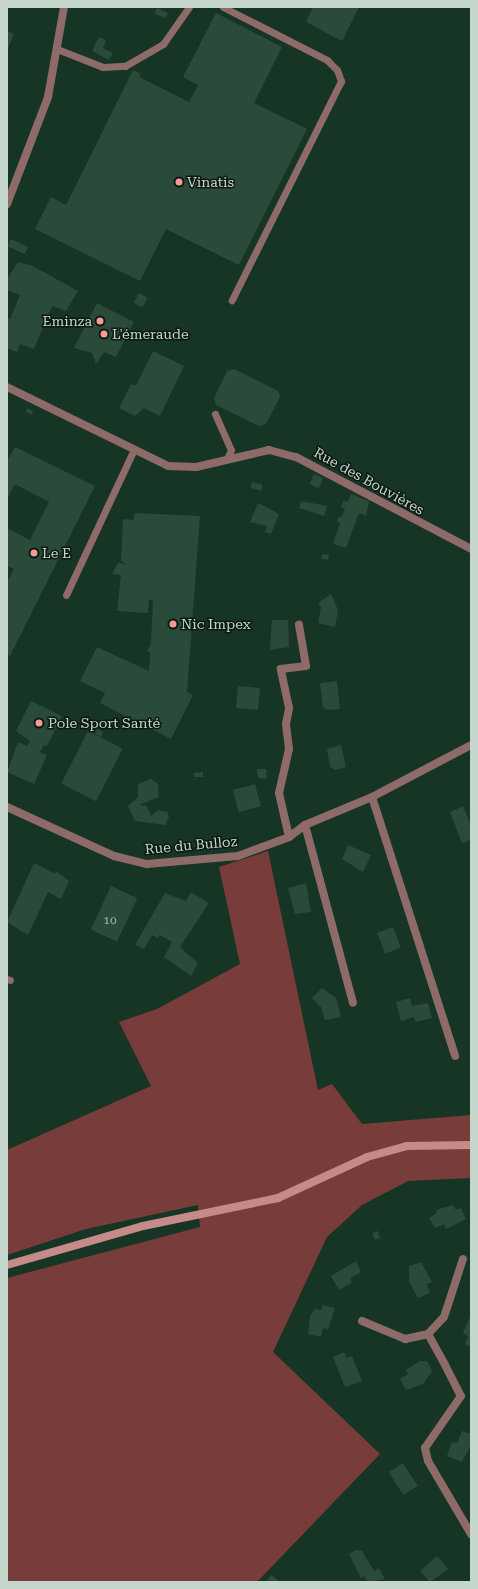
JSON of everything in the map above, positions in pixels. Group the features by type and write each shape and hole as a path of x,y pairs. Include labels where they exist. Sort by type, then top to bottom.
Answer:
{"main road":[{"path":"7,1265 143,1226 278,1198 367,1157 407,1146 471,1146"}],"street":[{"path":"7,204 42,117 57,49 64,7"},
{"name":"Rue des Bouvières","path":"7,387 133,451 162,464 185,468 269,450 307,461 471,549"},
{"path":"289,837 279,793 289,749 286,724 288,708 281,669 306,666 299,626"},
{"name":"Rue du Bulloz","path":"7,807 114,856 147,864 238,856 289,837 306,825 372,797 471,745"},
{"path":"372,797 455,1056"},
{"path":"306,825 353,1003"},
{"path":"362,1321 405,1339 428,1334 444,1318 463,1260"},
{"path":"428,1334 461,1396 425,1448 428,1461 471,1534"}],"lane":[{"path":"57,49 103,67 125,66 163,44 189,7"},
{"path":"223,7 327,60 338,70 341,81 232,300"},
{"path":"215,414 231,450 227,458"},
{"path":"66,595 133,451"}],"shaded area":[{"path":"268,851 318,1090 332,1084 362,1124 471,1115 471,1178 408,1181 362,1205 327,1237 273,1352 380,1454 257,1582 7,1582 7,1278 200,1227 198,1205 86,1229 7,1255 7,1150 151,1086 119,1022 157,1009 240,964 219,867"}],"building":[{"path":"313,7 359,7 342,41 306,22"},
{"path":"157,8 168,13 166,18 155,13"},
{"name":"Vinatis","path":"216,13 282,47 254,103 307,129 239,265 166,229 140,281 35,229 51,197 66,205 133,70 141,74 139,77 189,102 198,85 183,77"},
{"path":"7,31 14,34 7,51"},
{"path":"99,37 106,40 103,48 113,53 109,60 92,51"},
{"path":"11,239 28,247 25,254 8,246"},
{"path":"18,262 33,266 78,291 66,311 52,306 34,349 20,344 17,352 7,348 7,318 10,319 20,295 7,290 7,279"},
{"path":"139,293 148,298 142,307 134,303"},
{"name":"L'émeraude","path":"97,303 134,322 116,357 104,352 96,364 92,353 74,348"},
{"path":"153,351 184,366 160,416 144,408 135,416 119,408 131,384 136,386"},
{"path":"234,369 278,391 280,397 266,424 259,426 216,405 214,398 227,371"},
{"path":"27,408 33,411 32,415 26,412"},
{"name":"Le E","path":"15,447 95,486 10,656 7,654 7,582 14,569 7,566 7,528 30,540 49,502 15,484 7,499 7,462"},
{"path":"314,474 323,478 319,488 310,484"},
{"path":"252,482 263,485 261,491 250,488"},
{"path":"351,494 369,501 366,516 359,513 346,548 333,544 340,523 337,521 339,516 342,517 345,509 341,507 344,500 348,502"},
{"path":"301,501 327,506 324,516 299,508"},
{"path":"258,503 279,514 271,534 265,532 267,526 250,522"},
{"name":"Nic Impex","path":"135,513 200,516 187,692 193,695 171,739 100,703 105,693 80,681 97,647 149,671 150,653 147,651 151,644 153,600 149,600 148,613 117,611 121,575 112,574 118,563 127,564 121,561 123,519 133,520"},
{"path":"322,554 329,555 328,560 321,559"},
{"path":"331,594 338,610 335,627 318,623 321,607 318,603"},
{"path":"272,620 288,620 289,647 270,650"},
{"path":"337,681 340,709 327,710 323,707 320,683"},
{"path":"238,686 260,688 258,710 236,708"},
{"path":"31,701 62,716 47,746 44,745 40,752 47,755 34,784 7,772 18,742 27,746 30,741 16,731"},
{"path":"93,727 103,732 101,737 91,731"},
{"path":"88,731 123,749 96,801 61,784"},
{"path":"341,745 346,767 335,770 330,767 327,749"},
{"path":"257,769 266,769 267,779 258,778"},
{"path":"203,772 203,777 194,777 194,773"},
{"path":"151,779 158,784 159,797 139,805 147,806 151,816 158,810 167,812 169,817 165,825 135,821 128,806 138,797 138,784"},
{"path":"255,784 261,806 239,812 233,790"},
{"path":"463,806 471,826 471,840 462,843 450,812"},
{"path":"348,845 371,855 363,872 342,859"},
{"path":"34,863 55,874 56,871 69,881 61,899 48,892 28,935 7,922"},
{"path":"306,883 311,912 295,914 288,888"},
{"path":"111,886 137,898 117,942 91,930"},
{"path":"191,892 209,903 180,947 198,963 191,976 164,957 172,942 160,935 158,938 152,935 144,949 135,945 165,893 186,901"},
{"path":"393,927 401,948 385,954 377,933"},
{"path":"322,988 336,998 341,1017 325,1020 321,1007 312,998"},
{"path":"410,998 412,1006 428,1003 432,1018 416,1022 414,1017 401,1021 396,1002"},
{"path":"453,1205 456,1210 461,1208 466,1219 446,1229 444,1224 435,1228 429,1218 437,1213 436,1210"},
{"path":"378,1231 380,1238 375,1240 372,1233"},
{"path":"356,1261 361,1272 350,1278 352,1283 339,1290 331,1276"},
{"path":"421,1262 432,1282 427,1284 430,1293 418,1298 409,1282 409,1266"},
{"path":"323,1305 335,1308 328,1329 323,1328 321,1337 308,1334 310,1316 315,1309 321,1310"},
{"path":"471,1314 471,1347 465,1344 468,1336 463,1333"},
{"path":"344,1352 347,1358 352,1356 362,1381 345,1387 333,1357"},
{"path":"420,1361 427,1361 432,1371 423,1384 406,1390 400,1379 408,1374 406,1370"},
{"path":"462,1431 471,1434 471,1445 462,1462 447,1456 452,1442 457,1443"},
{"path":"403,1463 418,1486 403,1495 389,1472"},
{"path":"356,1550 362,1551 374,1571 379,1568 385,1579 368,1582 364,1576 361,1578 349,1554"},
{"path":"437,1556 448,1569 430,1582 420,1571"},
{"path":"272,1575 279,1582 266,1580"}],"place":[{"name":"Vinatis","path":"179,182"},
{"name":"Eminza","path":"100,321"},
{"name":"L'émeraude","path":"104,334"},
{"name":"Le E","path":"34,553"},
{"name":"Nic Impex","path":"173,624"},
{"name":"Pole Sport Santé","path":"39,723"}]}
